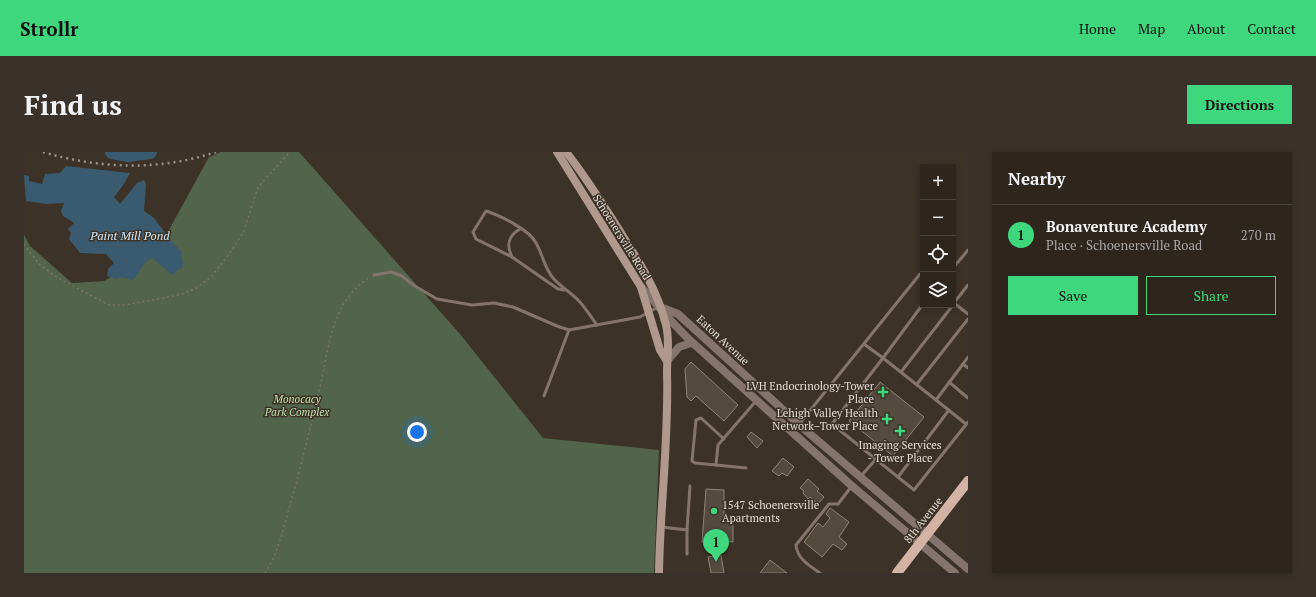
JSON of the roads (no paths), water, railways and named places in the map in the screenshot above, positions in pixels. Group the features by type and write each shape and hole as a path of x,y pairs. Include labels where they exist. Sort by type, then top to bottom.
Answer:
{"main road":[{"name":"Schoenersville Road","path":"557,152 641,287 660,350 667,362"},
{"name":"Schoenersville Road","path":"566,152 584,174 650,280 666,326 669,350 667,362 668,432 660,527 659,573"},
{"name":"8th Avenue","path":"897,573 968,481"}],"street":[{"name":"Eaton Avenue","path":"641,287 660,307 673,324 694,344 852,486 955,573"},
{"name":"Eaton Avenue","path":"660,307 678,314 799,424 927,535 968,568"},
{"path":"667,362 679,347 691,343 694,344"}],"lane":[{"path":"564,290 558,289 512,257 476,239 473,232 486,211 497,214 529,233 536,242 543,263 549,273 564,290 579,301 597,325"},
{"path":"512,257 508,246 509,238 520,229"},
{"path":"956,265 967,255 968,250"},
{"path":"374,275 391,272 402,276 437,299 472,304 494,303 513,307 569,330 640,317 660,307"},
{"path":"799,424 920,274"},
{"path":"956,299 968,285"},
{"path":"956,305 968,314"},
{"path":"864,344 883,358 917,384 949,410 967,423 914,490 832,424 883,358 920,308"},
{"path":"901,372 949,308"},
{"path":"917,384 968,319"},
{"path":"544,396 569,330"},
{"path":"936,400 968,357"},
{"path":"963,364 968,368"},
{"path":"949,382 968,398"},
{"path":"716,465 718,445 757,400"},
{"path":"898,477 949,410"},
{"path":"724,438 701,418 696,420 692,461 694,463 746,468"},
{"path":"860,477 876,460"},
{"path":"687,554 690,486"},
{"path":"820,573 804,561 796,551 796,545 829,504 838,504 852,486"},
{"path":"660,527 687,530"}],"water":[{"name":"Paint Mill Pond","path":"66,166 130,173 114,197 120,204 137,183 144,180 146,185 144,211 154,218 172,242 181,251 183,266 172,275 152,258 143,265 133,280 122,277 115,279 107,276 108,269 114,263 106,254 80,253 69,239 71,233 68,229 74,223 63,216 61,211 64,203 46,204 26,201 24,175 29,176 29,181 42,184 45,174 60,173"}],"waterway":[{"path":"112,152 128,155 150,152"}],"railway":[{"path":"43,152 86,162 130,166 173,162 216,152"}],"place":[{"name":"LVH Endocrinology-Tower Place","path":"883,392"},
{"name":"Lehigh Valley Health Network–Tower Place","path":"887,419"},
{"name":"Imaging Services - Tower Place","path":"900,431"},
{"name":"1547 Schoenersville Apartments","path":"714,511"},
{"name":"Bonaventure Academy","path":"716,562"}],"park label":[{"name":"Monocacy Park Complex","path":"297,405"}]}
